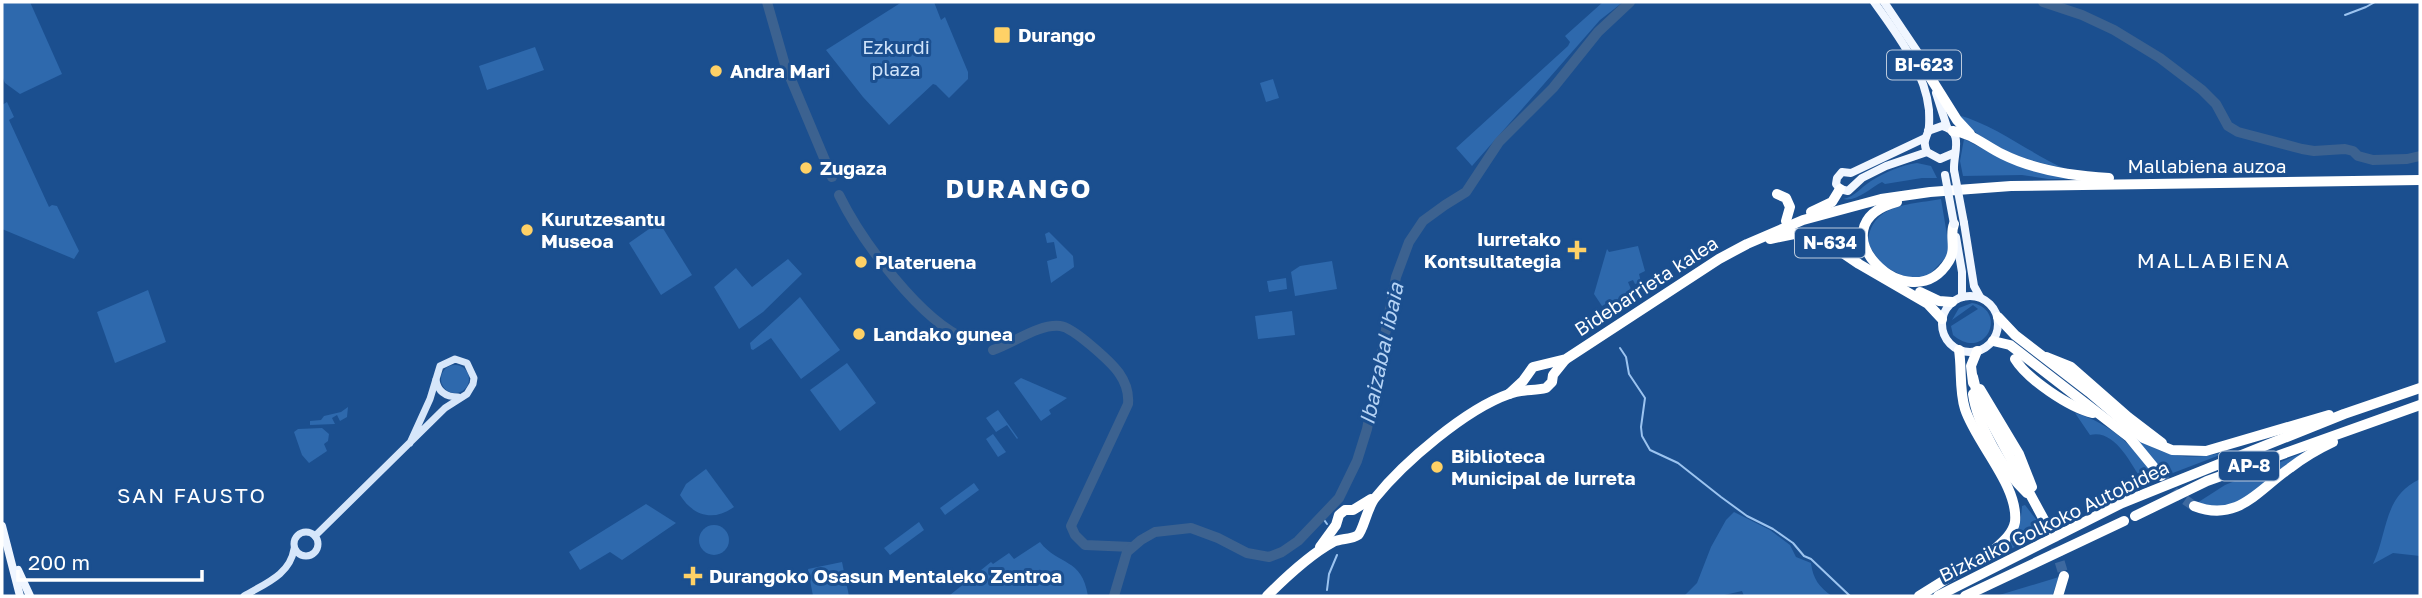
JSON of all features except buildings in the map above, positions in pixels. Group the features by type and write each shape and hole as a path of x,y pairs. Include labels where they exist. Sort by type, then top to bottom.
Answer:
{"highway":[{"path":"1930,76 1957,120 1972,137"},
{"path":"1950,129 1972,137 2001,154 2045,169 2095,177 2200,183"},
{"name":"Mallabiena auzoa","path":"1994,187 2420,180"},
{"path":"1957,299 1940,301 1927,297 1882,270 1868,257 1863,236 1870,216 1888,205 1994,187"},
{"name":"N-634","path":"1746,244 1803,220 1881,199 1994,187"},
{"path":"1746,244 1755,235 1827,205 1840,190"},
{"path":"1777,194 1786,198 1790,207 1786,221"},
{"path":"1898,279 1924,281 1942,270 1953,252 1951,230 1959,223"},
{"name":"N-634","path":"1703,270 1775,237 1788,233 1808,234 1831,243 1858,264 1928,304 1942,319"},
{"name":"Bidebarrieta kalea","path":"1566,359 1746,244"},
{"path":"1998,317 2015,335 2102,408 2143,438 2167,448 2187,452 2206,451 2231,446 2325,415 2344,414"},
{"path":"1991,343 2015,359 2043,386 2077,408 2102,408 2161,476"},
{"path":"1991,343 2010,345 2043,372 2102,408 2128,417 2167,448"},
{"path":"1977,351 1971,366 1978,398 2049,529"},
{"path":"1919,596 1996,548 2007,538 2015,522 2010,496 1971,432 1962,411 1959,391 1960,355"},
{"path":"1509,394 1536,365 1566,359"},
{"path":"1312,556 1346,537 1354,537 1361,532 1363,519 1377,495 1431,443 1476,411 1509,394 1549,386 1553,374 1566,359"},
{"path":"1546,365 1553,374"},
{"path":"1528,374 1530,384 1536,388"},
{"name":"Bizkaiko Golkoko Autobidea","path":"1938,596 2122,503 2344,414 2420,388"},
{"name":"Bizkaiko Golkoko Autobidea","path":"2135,516 2207,481 2420,405"},
{"path":"2194,506 2213,511 2227,511 2238,507 2253,499 2290,468 2322,447 2367,424"},
{"path":"1346,537 1339,533 1337,518 1342,512 1353,510 1377,495"},
{"path":"1353,510 1363,519"},
{"name":"Bizkaiko Golkoko Autobidea","path":"1965,596 2124,521"},
{"path":"1267,596 1312,556 1336,525"},
{"path":"2058,596 2064,576"}],"main road":[{"name":"BI-623","path":"1874,2 1885,8 1919,54 1950,129"},
{"name":"BI-623","path":"1885,8 1922,82 1929,110 1926,134"},
{"path":"1950,129 1937,126 1851,173 1845,172 1838,176 1836,184 1840,190 1848,191 1856,183 1885,166 1927,152 1940,159 1959,223 1974,286 1980,297 1995,309 1998,317 1997,334 1991,343 1977,351 1960,355 1945,338 1942,319 1957,299 1962,272 1959,223 1954,153 1957,140 1950,129"},
{"path":"1926,134 1927,152"},
{"path":"1940,159 1954,153"},
{"path":"1851,173 1856,183"},
{"path":"1957,299 1980,297"},
{"path":"315,536 458,397 467,394 473,384 473,372 467,363 455,359 444,363 437,371 421,420 410,443"},
{"path":"436,379 445,395 458,397"},
{"path":"2,526 20,596"},
{"path":"244,596 276,578 290,563 315,552 318,544 315,536 309,532 301,532 293,541 290,563"},
{"path":"294,549 304,556"},
{"path":"11,555 30,596"}],"green space":[{"path":"2,2 30,2 62,74 20,94 5,83 2,76"},
{"name":"Ezkurdi plaza","path":"902,2 934,2 941,20 945,17 968,72 968,79 949,98 933,84 889,125 826,50"},
{"path":"1603,2 1623,2 1600,20 1472,166 1456,148 1568,46 1570,42 1565,36"},
{"path":"535,47 544,70 487,90 479,66"},
{"path":"1273,79 1279,98 1266,102 1260,83"},
{"path":"7,102 14,117 9,120 49,207 57,206 79,251 74,259 2,229 2,105"},
{"path":"1958,115 1985,125 2063,168 2019,156 1992,144"},
{"path":"1964,139 1991,153 2085,179 2048,179 2022,175 1963,176 1960,161"},
{"path":"1917,163 1931,166 1937,178 1885,184 1882,182 1858,197 1843,199 1887,172"},
{"path":"1941,199 1950,253 1929,275 1918,278 1905,277 1882,265 1868,244 1870,231 1876,221 1894,208"},
{"path":"659,222 692,275 661,295 629,243"},
{"path":"1049,232 1073,256 1074,267 1051,283 1047,261 1057,258 1054,242 1047,243 1045,234"},
{"path":"1638,246 1645,271 1639,274 1641,282 1628,282 1633,294 1611,308 1607,303 1602,306 1594,294 1607,249 1609,252"},
{"path":"788,259 802,274 763,312 739,329 714,287 736,268 752,287"},
{"path":"1332,261 1337,289 1295,296 1291,272 1300,266"},
{"path":"1286,278 1287,289 1269,292 1267,281"},
{"path":"148,290 166,342 115,363 97,312"},
{"path":"800,297 840,350 801,379 771,338 753,350 750,343"},
{"path":"1972,303 1983,308 1989,315 1991,324 1989,332 1975,343 1965,342 1953,335 1951,326 1978,309 1973,305 1952,320 1959,308"},
{"path":"1292,311 1295,335 1258,339 1255,316"},
{"path":"847,363 876,403 840,431 810,390"},
{"path":"455,365 465,369 469,379 465,389 455,393 445,389 441,379 445,369"},
{"path":"1021,378 1067,398 1049,410 1051,414 1041,421 1014,383"},
{"path":"348,407 347,417 340,421 337,415 332,418 335,424 310,425 310,421 321,420 324,416 341,412"},
{"path":"998,410 1017,439 1007,425 996,432 986,418"},
{"path":"2075,413 2101,424 2122,438 2157,479 2142,480 2114,442 2107,437 2090,435"},
{"path":"2117,423 2145,443 2171,454 2199,456 2233,450 2165,476"},
{"path":"322,428 329,434 328,441 324,444 327,451 309,463 302,455 294,432 298,429"},
{"path":"993,434 1006,452 998,457 986,439"},
{"path":"2307,451 2240,503 2215,508 2197,503 2225,485"},
{"path":"706,469 734,507 726,512 711,515 697,512 680,495 686,484"},
{"path":"2420,479 2420,556 2393,553 2373,564 2393,505 2408,486"},
{"path":"974,483 979,490 945,515 940,508"},
{"path":"646,504 676,523 622,560 610,552 580,570 569,552"},
{"path":"2025,505 2045,531 1941,586 2007,545 2016,532 2022,506"},
{"path":"1734,512 1770,530 1790,545 1796,557 1811,563 1817,582 1832,596 1744,596 1742,591 1720,596 1684,596 1697,583 1711,547 1726,520"},
{"path":"919,522 924,530 890,555 884,548"},
{"path":"714,525 725,529 729,540 725,551 714,555 703,551 699,540 703,529"},
{"path":"1040,542 1047,550 1075,568 1085,583 1088,596 950,595 991,562 993,564 1009,553 1014,559"},
{"path":"842,562 849,596 813,596 808,569"},
{"path":"2059,577 2052,596 1996,596"}],"waterway":[{"path":"767,2 785,65 832,177"},
{"name":"Ibaizabal ibaia","path":"1114,596 1127,552 1155,532 1191,528 1247,553 1269,557 1298,541 1339,498 1357,461 1367,429 1396,277 1409,242 1423,221 1466,192 1499,142 1553,88 1598,32 1630,2"},
{"name":"Ibaizabal ibaia","path":"2043,2 2082,15 2114,30 2160,58 2202,90 2216,104 2228,126 2238,132 2314,151 2345,149 2373,160 2420,156"},
{"path":"2345,15 2375,2"},
{"path":"839,195 862,234 894,278 931,316 968,340"},
{"path":"993,350 1043,328 1060,326 1082,338 1119,373 1126,388 1128,404 1071,526 1075,535 1085,545 1132,547"},
{"path":"1620,348 1626,357 1629,374 1645,398 1641,427 1642,436 1650,450 1678,463 1747,516 1793,543 1850,596"},
{"path":"1322,517 1327,524"},
{"path":"1327,590 1329,574 1337,555"}],"tunnel":[{"path":"2164,479 2175,493 2194,506"},
{"path":"2051,533 2064,576"}],"place":[{"name":"Durango","path":"1002,35"},
{"name":"Andra Mari","path":"716,71"},
{"name":"Zugaza","path":"806,168"},
{"name":"Kurutzesantu Museoa","path":"527,230"},
{"name":"Iurretako Kontsultategia","path":"1577,250"},
{"name":"Plateruena","path":"861,262"},
{"name":"Landako gunea","path":"859,334"},
{"name":"Biblioteca Municipal de Iurreta","path":"1437,467"},
{"name":"Durangoko Osasun Mentaleko Zentroa","path":"693,576"}],"district":[{"name":"DURANGO","path":"1019,189"},
{"name":"MALLABIENA","path":"2214,261"},
{"name":"SAN FAUSTO","path":"192,496"}]}
